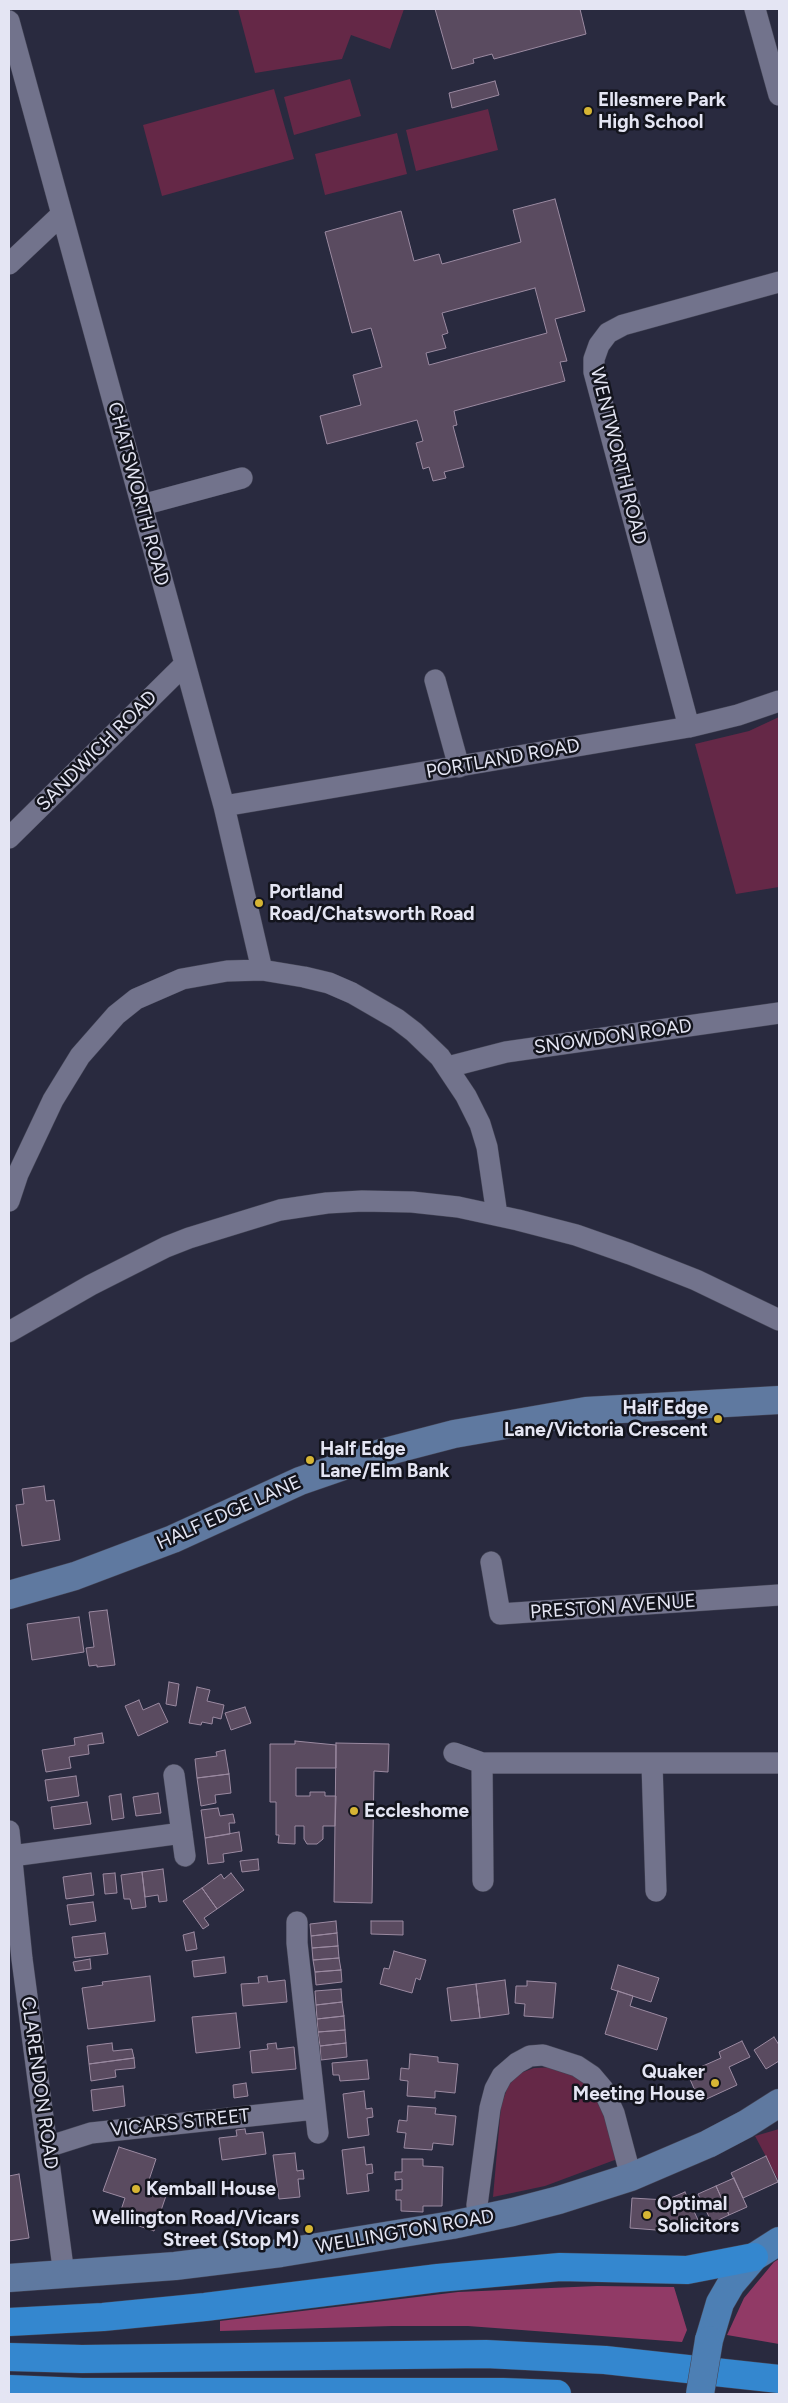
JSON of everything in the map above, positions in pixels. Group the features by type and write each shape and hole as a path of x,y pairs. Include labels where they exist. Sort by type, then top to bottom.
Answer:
{"highway":[{"path":"9,2322 122,2316 438,2278 560,2267 670,2270 704,2268 754,2257"},
{"path":"9,2357 92,2359 486,2354 605,2360 779,2379"},
{"path":"9,2389 82,2392 503,2392 557,2394"}],"main road":[{"path":"700,2394 713,2321 724,2297 741,2269 754,2257 779,2241"}],"street":[{"path":"755,9 779,96"},
{"name":"CHATSWORTH ROAD","path":"9,21 224,806 262,970"},
{"path":"9,264 62,214"},
{"name":"WENTWORTH ROAD","path":"689,726 596,379 594,359 599,346 608,333 623,325 779,282"},
{"path":"142,505 242,478"},
{"name":"SANDWICH ROAD","path":"9,838 185,664"},
{"path":"436,680 459,767"},
{"name":"PORTLAND ROAD","path":"224,806 689,726 738,715 779,701"},
{"path":"9,1201 18,1174 37,1133 71,1068 116,1015 136,999 182,979 227,971 262,970 312,979 352,993 414,1032 448,1067 480,1124 488,1147 497,1214"},
{"name":"SNOWDON ROAD","path":"448,1067 506,1052 779,1013"},
{"path":"9,1332 91,1285 166,1247 223,1226 273,1212 327,1203 385,1201 458,1207 497,1214 576,1235 696,1280 779,1320"},
{"name":"HALF EDGE LANE","path":"9,1595 74,1576 174,1539 300,1481 381,1453 445,1437 586,1411 779,1400"},
{"name":"PRESTON AVENUE","path":"491,1562 500,1614 779,1595"},
{"path":"454,1753 482,1763 779,1763"},
{"path":"482,1763 483,1881"},
{"path":"652,1764 656,1890"},
{"path":"174,1775 185,1856"},
{"name":"CLARENDON ROAD","path":"9,1831 12,1856 15,1960 48,2147 64,2275"},
{"path":"12,1856 182,1833"},
{"path":"297,1922 297,1943 318,2134"},
{"path":"480,2219 477,2205 490,2108 495,2089 502,2076 516,2063 530,2056 544,2055 577,2066 592,2076 603,2089 614,2113 631,2177"},
{"name":"WELLINGTON ROAD","path":"9,2278 191,2264 281,2253 480,2219 560,2200 631,2177 708,2144 746,2124 779,2103"},
{"name":"VICARS STREET","path":"48,2147 91,2133 314,2109"}],"shaded area":[{"path":"238,9 404,9 390,49 351,35 342,59 255,73"},
{"path":"350,79 361,116 294,135 284,97"},
{"path":"274,89 294,159 162,196 143,125"},
{"path":"488,109 498,150 416,171 406,130"},
{"path":"397,133 407,174 325,195 315,154"},
{"path":"779,717 779,887 736,894 695,744 749,731"},
{"path":"557,2067 597,2087 620,2158 545,2186 493,2197 501,2106 508,2086 518,2074 534,2068"},
{"path":"779,2129 779,2181 755,2136"},
{"path":"779,2259 779,2344 727,2335 744,2298 774,2262"},
{"path":"597,2286 674,2287 687,2330 682,2342 468,2326 392,2326 220,2331 220,2321 458,2292"}],"building":[{"path":"435,9 580,9 586,34 494,59 492,54 473,59 474,63 452,69"},
{"path":"495,81 499,95 452,108 449,93"},
{"path":"555,199 585,311 555,319 567,361 560,362 565,381 454,411 457,425 453,426 464,467 444,472 446,478 433,481 429,467 423,469 416,443 423,441 417,420 327,444 320,416 361,405 353,375 382,367 371,328 352,333 325,232 401,211 414,261 439,254 442,264 521,242 513,210","holes":["535,288 547,333 429,365 426,353 446,348 442,335 448,333 442,313"]},
{"path":"44,1486 46,1501 54,1500 60,1540 22,1546 16,1505 24,1504 22,1489"},
{"path":"107,1610 115,1665 89,1666 86,1648 94,1647 89,1612"},
{"path":"79,1617 84,1652 32,1660 27,1624"},
{"path":"169,1682 179,1684 176,1706 166,1704"},
{"path":"197,1687 210,1690 207,1701 224,1705 221,1719 213,1717 212,1724 202,1722 201,1725 189,1723"},
{"path":"139,1700 143,1710 159,1703 168,1722 138,1736 125,1706"},
{"path":"245,1707 251,1723 231,1730 225,1713"},
{"path":"102,1733 104,1743 88,1745 89,1754 69,1757 71,1768 46,1772 42,1750 75,1745 74,1738"},
{"path":"295,1741 336,1745 336,1768 296,1768 296,1796 310,1796 310,1792 325,1792 325,1796 336,1796 335,1826 323,1826 323,1839 317,1844 307,1844 304,1839 304,1826 295,1826 295,1844 278,1843 279,1835 276,1835 276,1802 270,1802 270,1744 295,1744"},
{"name":"Eccleshome","path":"336,1743 389,1744 388,1772 374,1771 372,1903 334,1902"},
{"path":"225,1750 229,1774 197,1778 195,1759 217,1756 216,1752"},
{"path":"229,1774 231,1793 215,1795 216,1803 201,1806 197,1778"},
{"path":"76,1776 79,1796 48,1801 45,1780"},
{"path":"158,1793 161,1813 136,1816 133,1797"},
{"path":"121,1794 124,1818 112,1820 109,1796"},
{"path":"87,1802 91,1824 54,1829 51,1807"},
{"path":"218,1808 220,1816 233,1814 235,1823 229,1823 230,1834 205,1838 201,1810"},
{"path":"239,1832 242,1851 223,1854 224,1862 208,1864 205,1838"},
{"path":"258,1859 259,1870 242,1872 240,1861"},
{"path":"163,1869 167,1901 159,1902 158,1895 145,1897 142,1872"},
{"path":"142,1872 146,1907 132,1909 130,1899 124,1899 121,1875"},
{"path":"91,1873 94,1895 66,1899 63,1877"},
{"path":"115,1873 117,1893 105,1894 103,1874"},
{"path":"231,1873 244,1890 217,1909 202,1888 221,1874 224,1879"},
{"path":"202,1888 217,1909 204,1918 209,1925 203,1929 183,1901"},
{"path":"93,1902 96,1921 70,1925 67,1905"},
{"path":"336,1921 337,1933 311,1936 310,1924"},
{"path":"371,1921 403,1921 403,1935 371,1934"},
{"path":"194,1932 197,1949 186,1951 183,1935"},
{"path":"105,1933 108,1954 75,1958 72,1937"},
{"path":"337,1933 338,1946 312,1948 311,1936"},
{"path":"338,1946 339,1958 313,1960 312,1948"},
{"path":"394,1951 426,1960 420,1980 416,1978 412,1993 380,1984 384,1968 389,1969"},
{"path":"224,1957 226,1973 194,1977 192,1961"},
{"path":"339,1958 341,1970 315,1972 313,1960"},
{"path":"90,1959 91,1969 75,1971 73,1962"},
{"path":"618,1965 659,1978 651,2002 611,1989"},
{"path":"341,1970 342,1982 316,1985 315,1972"},
{"path":"150,1976 155,2021 88,2029 82,1988 103,1985 102,1982"},
{"path":"267,1976 268,1982 285,1980 287,2002 243,2006 241,1984 259,1983 258,1977"},
{"path":"505,1980 509,2014 480,2018 476,1984"},
{"path":"527,1981 556,1983 553,2018 524,2016 525,2004 515,2003 516,1986 527,1986"},
{"path":"476,1984 480,2018 451,2021 447,1988"},
{"path":"341,1989 342,2002 316,2005 315,1991"},
{"path":"618,1991 633,1996 630,2006 667,2018 657,2050 605,2034"},
{"path":"342,2002 344,2016 317,2019 316,2005"},
{"path":"236,2013 240,2048 196,2053 192,2017"},
{"path":"344,2016 345,2030 318,2032 317,2019"},
{"path":"345,2030 346,2043 320,2046 318,2032"},
{"path":"774,2037 779,2045 779,2061 766,2069 754,2050"},
{"path":"742,2041 750,2057 729,2067 737,2085 700,2102 689,2077 698,2073 696,2069 721,2058 719,2052"},
{"path":"112,2043 113,2051 132,2049 134,2058 89,2064 87,2046"},
{"path":"276,2043 277,2049 294,2047 296,2069 252,2073 250,2051 268,2049 267,2044"},
{"path":"346,2043 347,2057 321,2060 320,2046"},
{"path":"410,2054 438,2057 438,2062 458,2064 455,2093 435,2091 435,2098 407,2096 408,2081 400,2080 401,2068 409,2069"},
{"path":"134,2058 135,2068 115,2070 116,2077 91,2081 89,2064"},
{"path":"367,2060 369,2079 340,2081 339,2075 333,2075 332,2063"},
{"path":"246,2083 248,2096 234,2098 233,2085"},
{"path":"123,2086 125,2106 93,2111 91,2090"},
{"path":"364,2091 366,2109 372,2108 373,2117 367,2118 369,2135 348,2138 343,2094"},
{"path":"408,2106 436,2108 435,2114 456,2116 453,2145 433,2143 432,2150 404,2148 406,2133 397,2132 399,2120 407,2121"},
{"path":"245,2129 246,2134 263,2132 266,2154 222,2160 219,2138 237,2136 236,2130"},
{"name":"Kemball House","path":"119,2147 156,2159 149,2180 169,2187 154,2231 118,2219 125,2198 103,2191"},
{"path":"364,2147 366,2165 372,2164 373,2173 367,2174 369,2191 347,2194 342,2150"},
{"path":"295,2153 297,2171 303,2170 304,2179 298,2179 300,2197 279,2199 273,2155"},
{"path":"766,2156 778,2182 743,2198 731,2173"},
{"path":"402,2159 423,2159 423,2166 443,2167 442,2206 423,2206 423,2212 401,2211 401,2200 396,2200 396,2190 402,2190 402,2179 395,2180 395,2172 402,2172"},
{"path":"19,2174 29,2238 9,2241 9,2176"},
{"path":"734,2178 747,2207 729,2215 716,2186"},
{"path":"716,2186 729,2215 712,2223 698,2194"},
{"path":"685,2192 698,2220 669,2231 630,2228 632,2198 666,2200"}],"place":[{"name":"Ellesmere Park High School","path":"588,111"},
{"name":"Portland Road/Chatsworth Road","path":"259,903"},
{"name":"Half Edge Lane/Victoria Crescent","path":"718,1419"},
{"name":"Half Edge Lane/Elm Bank","path":"310,1460"},
{"name":"Eccleshome","path":"354,1811"},
{"name":"Quaker Meeting House","path":"715,2083"},
{"name":"Kemball House","path":"136,2189"},
{"name":"Optimal Solicitors","path":"647,2215"},
{"name":"Wellington Road/Vicars Street (Stop M)","path":"309,2229"}]}
